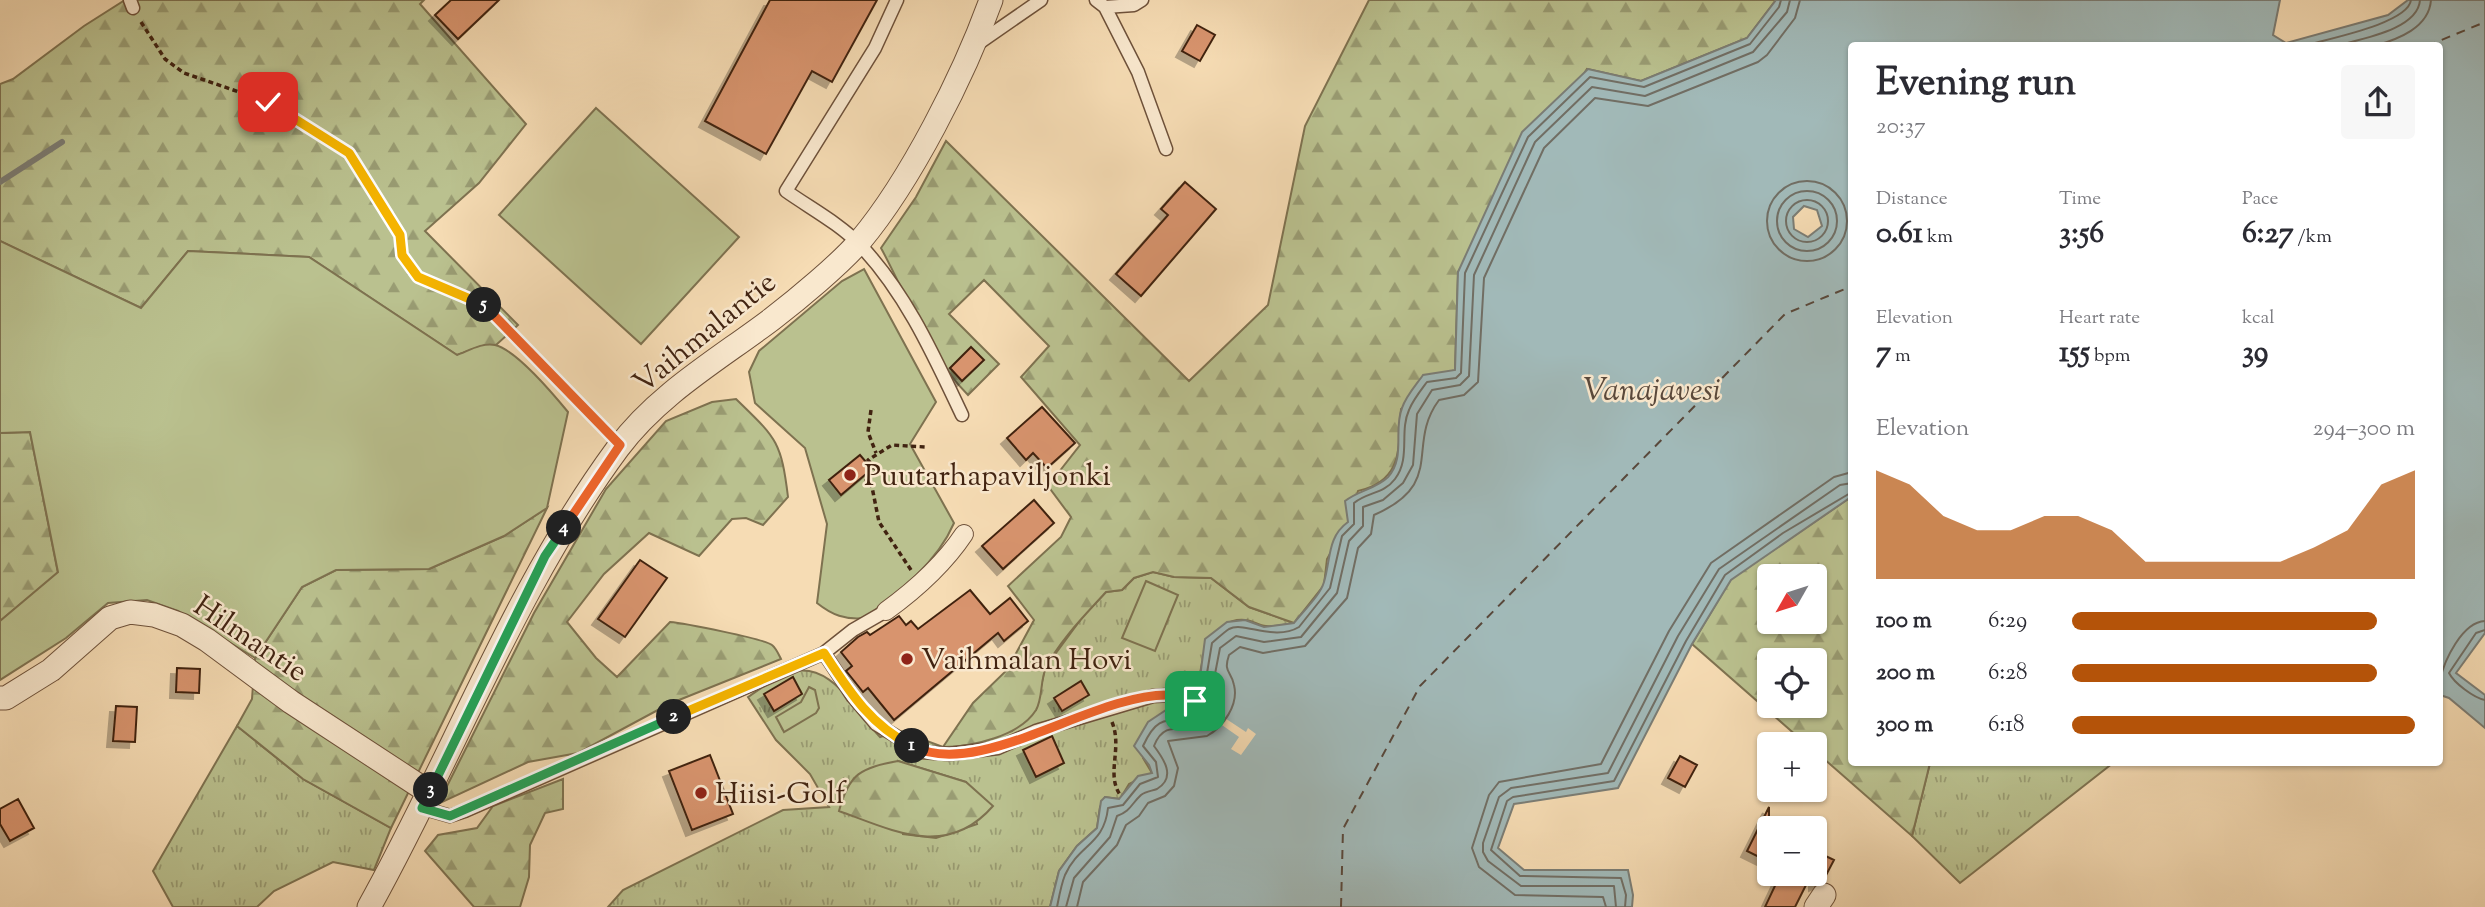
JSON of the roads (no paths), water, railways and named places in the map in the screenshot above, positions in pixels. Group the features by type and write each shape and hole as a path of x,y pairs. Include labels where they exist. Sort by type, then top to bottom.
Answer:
{"street":[{"name":"Vaihmalantie","path":"369,907 426,800 545,556 620,445 697,372 773,318 858,243 890,202 973,47 991,0"},
{"path":"886,611 921,582 950,553 964,534"},
{"name":"Hilmantie","path":"0,698 6,698 51,670 110,618 130,612 154,615 182,625 207,640 426,800"}],"lane":[{"path":"897,0 875,48 786,191 858,243 892,283 920,331 962,415"},
{"path":"973,47 1041,0"},
{"path":"1101,4 1134,5 1142,0"},
{"path":"1101,4 1138,72 1166,149"},
{"path":"426,800 450,816 465,811 824,653 853,630 886,611"},
{"path":"824,653 853,697 876,724 922,752 949,754 998,748 1036,731 1153,696 1171,695 1202,705"}],"water":[{"name":"Vanajavesi","path":"1776,0 2280,0 2273,35 2284,42 1848,42 1848,499 1731,580 1692,644 1618,788 1514,804 1498,848 1524,870 1628,870 1633,895 1632,907 1050,907 1059,871 1077,846 1097,828 1101,801 1105,797 1119,799 1138,776 1152,773 1134,746 1148,722 1166,710 1196,713 1207,699 1209,691 1199,685 1205,639 1227,622 1245,620 1264,627 1294,623 1322,587 1336,534 1348,522 1345,501 1383,481 1393,469 1397,461 1400,416 1409,395 1423,375 1455,370 1458,272 1522,132 1588,69 1641,81 1747,38","holes":["1804,206 1817,210 1822,226 1808,237 1794,229 1793,217"]},
{"name":"Vanajavesi","path":"2408,0 2485,0 2485,633 2456,673 2485,695 2485,728 2443,696 2443,42 2290,42 2388,15"}],"waterway":[{"path":"0,182 62,142"}],"place":[{"name":"Puutarhapaviljonki","path":"850,475"},
{"name":"Vaihmalan Hovi","path":"907,659"},
{"name":"Hiisi-Golf","path":"701,793"}]}
